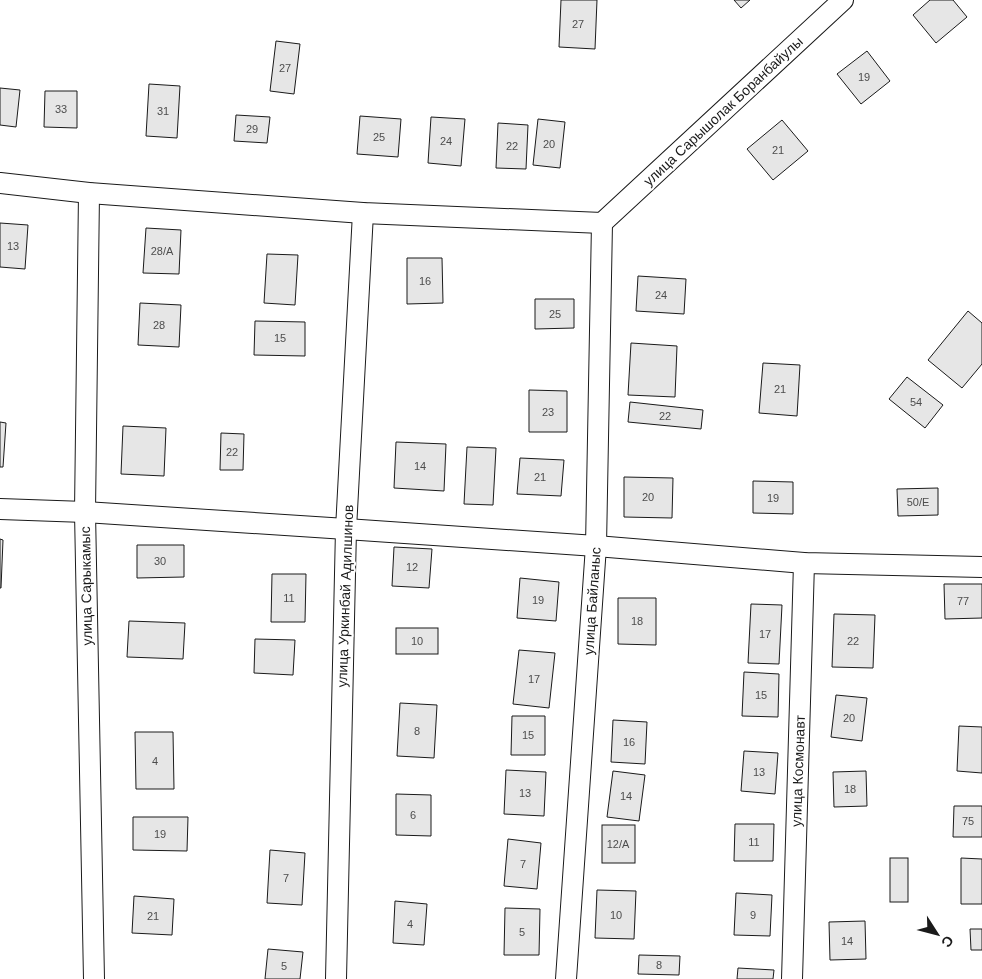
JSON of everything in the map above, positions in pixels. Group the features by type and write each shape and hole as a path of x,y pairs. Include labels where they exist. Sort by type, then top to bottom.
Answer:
{"street":[{"name":"улица Сарышолак Боранбайулы","path":"602,222 843,0"},
{"path":"0,183 89,192 363,213 602,222"},
{"name":"улица Сарыкамыс","path":"89,192 85,512 94,979"},
{"name":"улица Уркинбай Адилшинов","path":"336,979 346,529 363,213"},
{"name":"улица Байланыс","path":"566,979 596,546 602,222"},
{"path":"0,509 85,512 346,529 596,546 804,563 982,567"},
{"name":"улица Космонавт","path":"792,979 804,563"}],"building":[{"path":"561,0 597,0 595,49 559,47"},
{"path":"734,0 750,0 741,8"},
{"path":"930,0 953,0 967,17 936,43 913,15"},
{"path":"276,41 300,44 294,94 270,91"},
{"path":"867,51 890,81 861,104 837,74"},
{"path":"149,84 180,86 177,138 146,136"},
{"path":"0,88 20,90 16,127 0,125"},
{"path":"45,91 77,91 77,128 44,127"},
{"path":"236,115 270,117 267,143 234,141"},
{"path":"360,116 401,119 398,157 357,154"},
{"path":"431,117 465,119 461,166 428,163"},
{"path":"538,119 565,122 560,168 533,165"},
{"path":"782,120 808,151 773,180 747,149"},
{"path":"498,123 528,125 526,169 496,168"},
{"path":"0,223 28,225 25,269 0,267"},
{"path":"146,228 181,230 179,274 143,273"},
{"path":"267,254 298,255 295,305 264,303"},
{"path":"407,258 442,258 443,303 407,304"},
{"path":"638,276 686,279 684,314 636,311"},
{"path":"535,299 574,299 574,328 535,329"},
{"path":"140,303 181,305 179,347 138,345"},
{"path":"968,311 982,323 982,364 962,388 928,360"},
{"path":"255,321 305,322 305,356 254,355"},
{"path":"631,343 677,346 675,397 628,395"},
{"path":"763,363 800,365 797,416 759,413"},
{"path":"907,377 943,405 925,428 889,399"},
{"path":"529,390 567,391 567,432 529,432"},
{"path":"630,402 703,410 701,429 628,422"},
{"path":"0,422 6,423 3,467 0,467"},
{"path":"123,426 166,428 164,476 121,474"},
{"path":"221,433 244,434 243,470 220,470"},
{"path":"396,442 446,444 444,491 394,488"},
{"path":"467,447 496,448 493,505 464,504"},
{"path":"520,458 564,460 561,496 517,494"},
{"path":"624,477 673,478 672,518 624,517"},
{"path":"753,481 793,482 793,514 753,513"},
{"path":"938,488 938,515 898,516 897,489"},
{"path":"0,539 3,540 1,588 0,588"},
{"path":"137,545 184,545 184,577 137,578"},
{"path":"394,547 432,549 429,588 392,586"},
{"path":"272,574 306,574 305,622 271,622"},
{"path":"520,578 559,582 556,621 517,618"},
{"path":"944,584 982,584 982,618 945,619"},
{"path":"618,598 656,598 656,645 618,644"},
{"path":"751,604 782,605 779,664 748,663"},
{"path":"834,614 875,615 873,668 832,667"},
{"path":"129,621 185,623 183,659 127,657"},
{"path":"396,628 438,628 438,654 396,654"},
{"path":"255,639 295,640 293,675 254,673"},
{"path":"519,650 555,653 549,708 513,704"},
{"path":"744,672 779,674 778,717 742,716"},
{"path":"836,695 867,698 862,741 831,737"},
{"path":"400,703 437,705 434,758 397,756"},
{"path":"512,716 545,716 545,755 511,755"},
{"path":"613,720 647,722 645,764 611,762"},
{"path":"959,726 982,727 982,773 957,771"},
{"path":"135,732 173,732 174,789 136,789"},
{"path":"744,751 778,753 775,794 741,791"},
{"path":"506,770 546,772 544,816 504,814"},
{"path":"613,771 645,775 639,821 607,817"},
{"path":"866,771 867,806 834,807 833,772"},
{"path":"396,794 431,795 431,836 396,835"},
{"path":"954,806 982,806 982,837 953,837"},
{"path":"133,817 188,817 187,851 133,850"},
{"path":"735,824 774,824 773,861 734,861"},
{"path":"602,825 635,825 635,863 602,863"},
{"path":"508,839 541,843 537,889 504,886"},
{"path":"270,850 305,853 302,905 267,903"},
{"path":"890,858 908,858 908,902 890,902"},
{"path":"961,858 982,859 982,904 961,904"},
{"path":"597,890 636,891 634,939 595,938"},
{"path":"736,893 772,895 770,936 734,935"},
{"path":"134,896 174,899 172,935 132,933"},
{"path":"395,901 427,904 424,945 393,943"},
{"path":"505,908 540,909 539,955 504,955"},
{"path":"865,921 866,959 830,960 829,922"},
{"path":"970,929 982,929 982,950 971,950"},
{"path":"268,949 303,952 300,979 265,979"},
{"path":"639,955 680,956 679,975 638,974"},
{"path":"738,968 774,970 773,979 737,979"}]}
